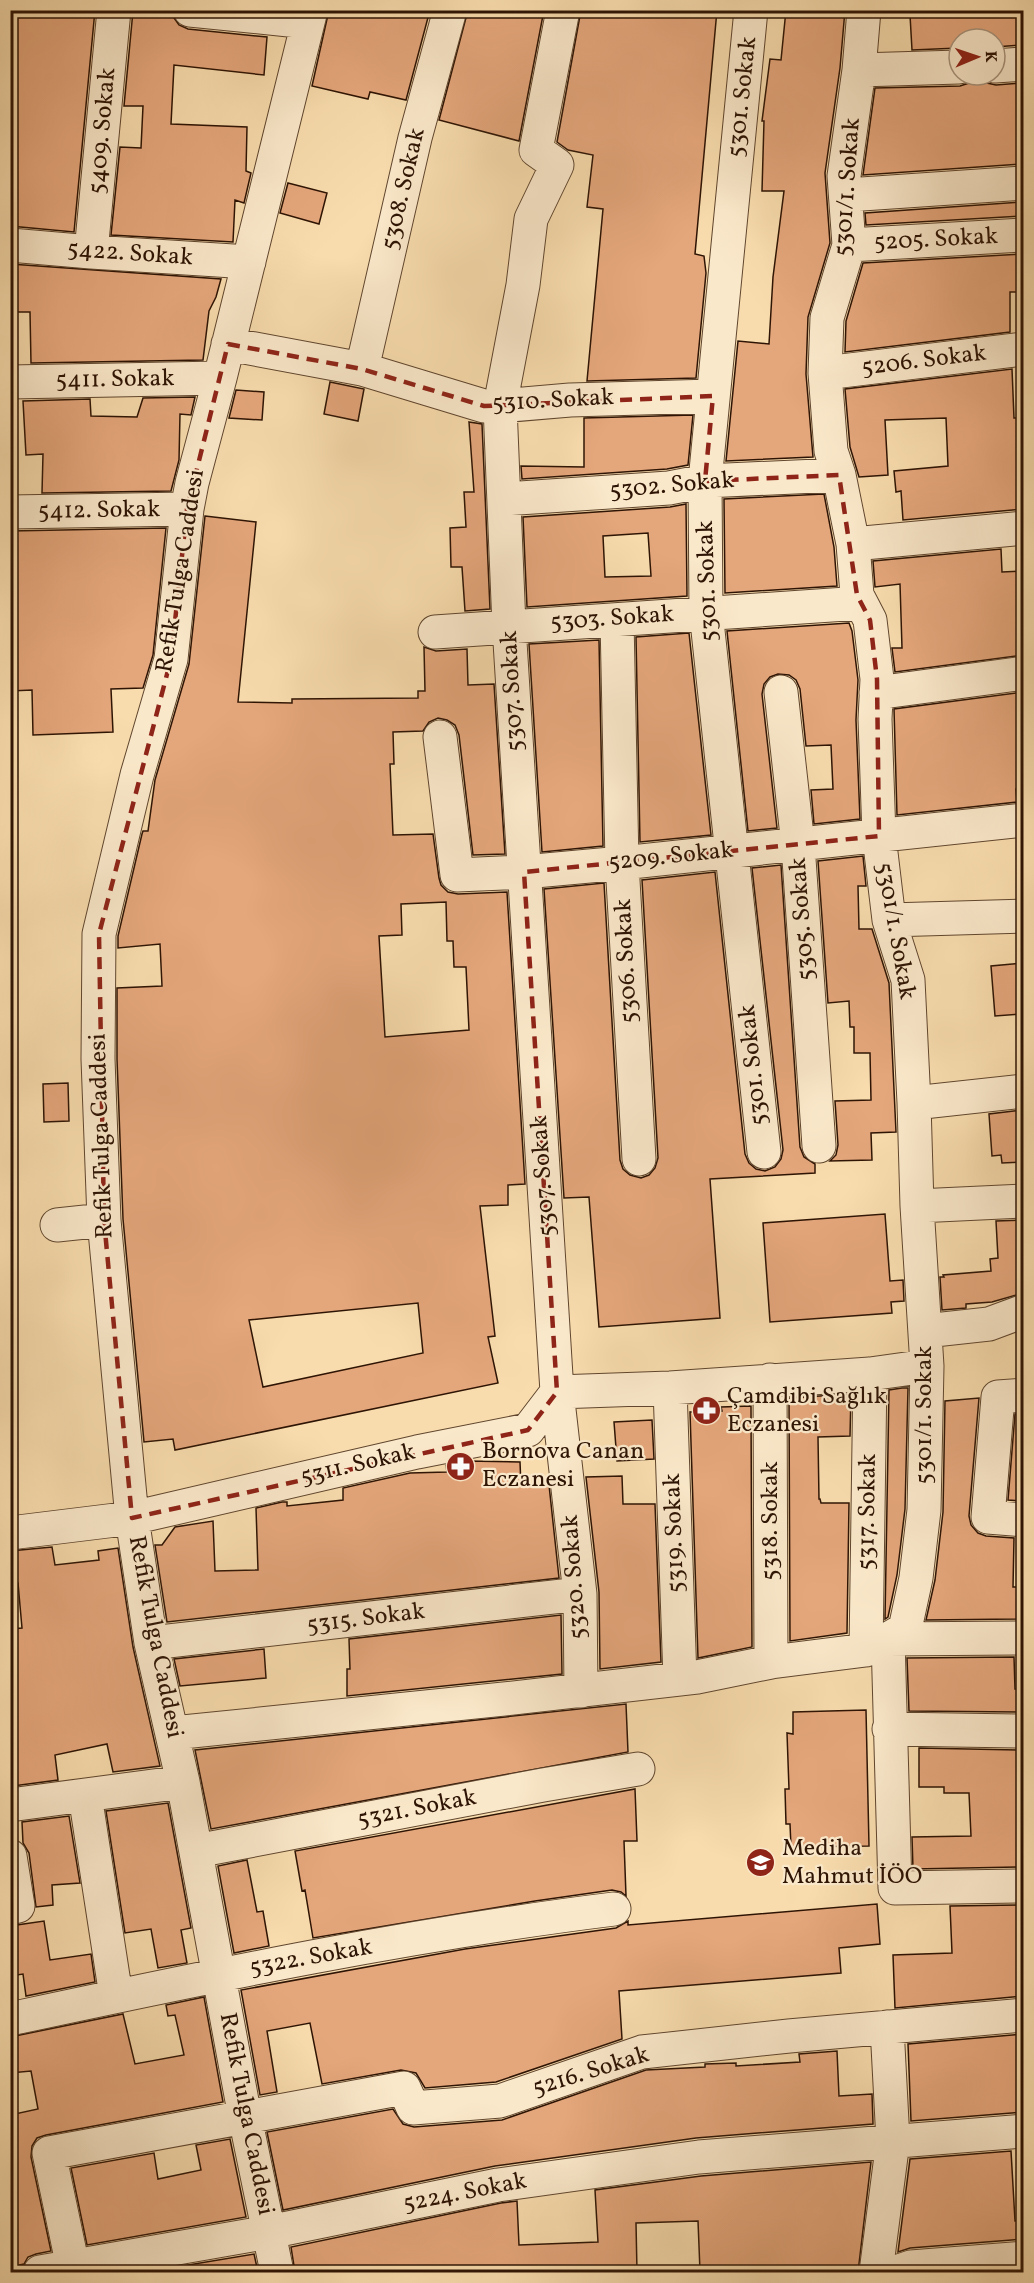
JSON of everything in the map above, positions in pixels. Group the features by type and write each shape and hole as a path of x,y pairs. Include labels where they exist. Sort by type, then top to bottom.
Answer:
{"street":[{"name":"5409. Sokak","path":"91,252 114,10"},
{"path":"190,10 310,16"},
{"name":"5308. Sokak","path":"362,369 415,138 450,10"},
{"name":"5307. Sokak","path":"558,1392 509,626 501,406 523,285 531,219 557,165 536,150 563,10"},
{"name":"5301. Sokak","path":"751,10 705,481 706,612 764,1152"},
{"name":"5301/1. Sokak","path":"864,10 859,70 844,176 849,246 827,318 825,373 831,451 839,475 853,544 857,595 870,620 877,679 879,836 889,920 908,980 917,1206 927,1366 924,1510 916,1578 905,1629 877,1644"},
{"name":"Refik Tulga Caddesi","path":"277,2272 245,2117 173,1732 151,1643 132,1518 104,1220 98,1059 99,934 137,775 171,659 187,509 192,483 310,16"},
{"path":"1007,65 1023,64"},
{"path":"859,70 947,67"},
{"path":"847,195 1023,183"},
{"name":"5205. Sokak","path":"849,246 1023,235"},
{"name":"5422. Sokak","path":"10,245 249,262"},
{"name":"5310. Sokak","path":"228,344 362,369 484,406 570,400 713,396"},
{"name":"5206. Sokak","path":"825,373 1023,349"},
{"name":"5411. Sokak","path":"10,382 220,378"},
{"name":"5302. Sokak","path":"505,499 669,488 705,481 839,475"},
{"name":"5412. Sokak","path":"10,512 187,509"},
{"path":"853,544 1023,528"},
{"name":"5303. Sokak","path":"435,632 861,603"},
{"name":"5306. Sokak","path":"617,620 622,863 639,1159"},
{"path":"876,693 1023,673"},
{"name":"5305. Sokak","path":"781,692 798,845 819,1146"},
{"name":"5209. Sokak","path":"440,737 457,875 524,872 622,863 1023,820"},
{"path":"889,920 1023,916"},
{"path":"914,1103 1023,1092"},
{"path":"917,1206 1023,1201"},
{"path":"57,1224 104,1220"},
{"path":"925,1330 988,1324 1023,1311"},
{"path":"558,1392 670,1388 870,1374 927,1366"},
{"name":"5317. Sokak","path":"870,1374 877,1644"},
{"name":"5318. Sokak","path":"770,1380 771,1662"},
{"name":"5319. Sokak","path":"670,1388 680,1679"},
{"name":"5311. Sokak","path":"10,1533 132,1518 417,1452 528,1430 558,1392"},
{"name":"5320. Sokak","path":"558,1392 580,1594 580,1691"},
{"path":"1023,1395 998,1396 988,1517 1023,1520"},
{"name":"5315. Sokak","path":"151,1643 580,1594"},
{"path":"173,1732 680,1679 877,1644 1023,1638"},
{"path":"877,1644 889,1729 895,1888 1023,1886"},
{"path":"889,1729 1023,1731"},
{"name":"5321. Sokak","path":"196,1851 638,1769"},
{"path":"10,1805 183,1782"},
{"path":"85,1795 116,1996"},
{"path":"10,1856 18,1906 10,1908"},
{"name":"5322. Sokak","path":"10,2019 218,1975 543,1918 614,1909"},
{"name":"5216. Sokak","path":"245,2117 404,2088 413,2108 500,2101 642,2052 1023,2015"},
{"path":"876,2272 893,2141 887,2027"},
{"path":"73,2267 50,2153 245,2117"},
{"name":"5224. Sokak","path":"40,2272 269,2232 521,2182 699,2157 1023,2131"},
{"path":"896,2272 911,2267 1023,2258"}],"highlighted area":[{"path":"228,344 362,369 484,406 713,396 705,481 839,475 857,595 870,620 877,679 879,836 524,872 557,1392 528,1430 132,1518 104,1220 99,934 171,659 187,509"}],"building":[{"path":"10,10 95,10 74,232 10,226"},
{"path":"329,10 430,10 406,100 370,92 368,99 312,86"},
{"path":"468,10 499,10 518,16 520,10 544,10 519,141 439,120"},
{"path":"581,10 717,10 695,254 704,256 706,273 696,378 587,381 603,209 587,207 593,155 568,150 557,142"},
{"path":"786,10 845,10 840,68 825,173 830,243 808,317 806,374 813,457 726,461 738,341 769,344 773,277 784,191 762,191 764,121 762,121 770,59 781,60"},
{"path":"944,10 1022,10 1022,45 1007,46 1007,27 947,27 947,49 912,50 910,15 944,14"},
{"path":"133,11 172,15 179,25 188,29 267,37 264,75 174,65 171,124 247,127 246,171 251,173 244,203 235,200 233,242 111,235 120,147 141,148 143,106 124,106"},
{"path":"1022,83 1023,164 863,175 875,88 1007,87 1007,84"},
{"path":"288,183 327,193 319,224 280,213"},
{"path":"1023,202 1023,216 866,225 865,213"},
{"path":"1023,254 1023,292 1010,292 1010,332 845,352 846,321 863,263"},
{"path":"10,264 221,279 209,311 203,360 31,363 30,312 10,312"},
{"path":"1012,369 1014,418 1023,418 1023,509 903,520 901,491 896,492 894,471 948,466 946,418 885,420 888,475 859,477 850,447 845,389"},
{"path":"330,382 364,389 358,421 324,414"},
{"path":"236,390 264,392 262,420 229,418"},
{"path":"195,397 191,415 180,414 179,460 171,491 42,493 43,454 26,455 23,401 90,399 91,416 137,417 143,398"},
{"path":"693,415 688,465 667,469 522,479 521,466 584,467 584,418"},
{"path":"469,422 482,424 490,609 465,611 462,567 451,567 450,528 466,527 464,492 474,492"},
{"path":"824,494 834,547 837,586 725,593 724,499"},
{"path":"686,504 687,596 527,607 523,517","holes":["648,533 651,576 605,577 603,536"]},
{"path":"205,516 256,522 238,702 292,703 292,699 418,698 418,691 425,691 424,647 436,651 467,649 468,685 494,684 505,854 473,855 459,735 455,725 438,718 429,722 423,731 393,732 394,764 390,764 393,835 433,834 439,878 441,885 448,892 458,894 507,892 525,1184 508,1185 508,1205 480,1206 495,1336 488,1337 498,1383 175,1450 173,1439 144,1442 123,1219 117,1059 117,988 162,986 160,944 118,948 118,936 142,834 143,831 148,831 155,780 189,664","holes":["446,902 447,941 453,941 454,967 466,967 469,1030 385,1037 379,936 402,935 401,904","418,1303 423,1353 263,1387 249,1320"]},
{"path":"166,528 153,655 143,688 111,689 113,732 33,735 32,690 10,691 10,531"},
{"path":"1001,549 1002,572 1023,571 1023,655 895,672 892,648 902,648 900,584 875,587 873,561"},
{"path":"849,623 858,680 856,720 860,819 814,824 811,790 833,789 831,745 806,746 800,689 796,680 789,675 778,674 770,677 764,684 762,694 777,828 748,831 727,631"},
{"path":"689,633 711,835 640,842 636,637"},
{"path":"599,640 603,846 542,852 529,644"},
{"path":"1023,692 1023,785 1022,789 1016,789 1017,802 897,815 894,709"},
{"path":"863,856 866,886 858,886 859,929 872,929 889,983 896,1132 871,1133 872,1160 830,1161 836,1155 838,1145 835,1101 871,1100 870,1053 854,1053 854,1027 850,1027 849,1001 828,1003 818,861"},
{"path":"781,865 800,1147 804,1157 815,1164 815,1173 710,1179 720,1318 599,1327 589,1197 564,1198 544,889 604,883 620,1160 623,1169 630,1175 641,1178 649,1175 655,1168 658,1158 642,880 715,872 745,1154 749,1163 756,1169 765,1171 775,1167 781,1159 783,1150 752,868"},
{"path":"1023,963 1023,1014 995,1016 991,966"},
{"path":"68,1083 69,1121 44,1122 43,1084"},
{"path":"1023,1110 1023,1162 1002,1163 1001,1155 992,1156 989,1114"},
{"path":"885,1214 890,1281 903,1280 904,1301 891,1302 892,1313 770,1322 763,1223"},
{"path":"1023,1220 1023,1245 1021,1245 1023,1293 992,1302 966,1304 966,1308 942,1310 940,1277 991,1271 990,1259 998,1258 996,1221"},
{"path":"908,1388 905,1509 897,1575 888,1617 885,1619 889,1390"},
{"path":"851,1394 850,1436 818,1437 819,1499 821,1503 849,1503 847,1633 790,1641 789,1398"},
{"path":"979,1398 969,1516 971,1525 978,1533 986,1536 1014,1538 1013,1587 1018,1587 1019,1619 926,1620 935,1580 943,1512 945,1401"},
{"path":"751,1406 752,1647 698,1658 690,1412 722,1411 721,1407"},
{"path":"1015,1414 1023,1414 1023,1501 1008,1500"},
{"path":"652,1420 654,1459 617,1461 614,1422"},
{"path":"466,1461 520,1462 521,1486 549,1485 559,1578 167,1622 155,1545 162,1545 175,1527 213,1521 215,1571 258,1570 256,1508 282,1502 287,1502 287,1506 343,1500 343,1488 410,1473 447,1472 446,1465"},
{"path":"622,1476 623,1504 655,1504 661,1662 600,1669 599,1592 586,1477"},
{"path":"52,1547 55,1565 99,1560 98,1551 118,1548 133,1647 160,1766 113,1772 107,1744 55,1755 58,1780 13,1786 10,1758 10,1708 15,1708 12,1675 16,1675 11,1629 22,1628 18,1583 10,1584 10,1551"},
{"path":"561,1615 562,1674 347,1696 347,1669 350,1669 349,1639"},
{"path":"264,1649 266,1678 180,1686 174,1659"},
{"path":"1014,1657 1015,1689 1021,1689 1021,1712 909,1711 907,1658"},
{"path":"626,1704 628,1752 211,1829 195,1750"},
{"path":"866,1710 869,1846 791,1847 790,1824 786,1824 785,1789 789,1789 787,1733 793,1734 793,1712"},
{"path":"919,1748 1023,1750 1023,1867 913,1869 912,1837 971,1836 969,1793 944,1793 944,1787 919,1787"},
{"path":"635,1789 637,1841 624,1841 626,1896 612,1890 313,1938 305,1890 302,1891 295,1851"},
{"path":"168,1803 191,1928 181,1930 187,1963 158,1968 151,1929 125,1933 106,1811"},
{"path":"69,1816 80,1883 52,1885 53,1905 36,1907 29,1853 23,1843 22,1822"},
{"path":"247,1860 257,1912 263,1911 269,1946 234,1953 218,1866"},
{"path":"877,1904 880,1944 839,1948 841,1973 619,1991 622,2039 496,2082 425,2088 416,2073 401,2070 322,2084 310,2023 267,2031 277,2092 260,2095 241,1990 465,1949 616,1928 628,1921 628,1925"},
{"path":"1023,1905 1023,1996 895,2008 893,1955 952,1953 950,1906"},
{"path":"44,1921 50,1960 91,1954 95,1982 26,1996 23,1974 10,1976 10,1926"},
{"path":"204,1997 223,2102 37,2138 32,2146 31,2157 51,2251 28,2257 24,2264 10,2267 10,2115 38,2109 31,2071 10,2073 10,2037 123,2014 135,2064 184,2055 175,2015 168,2016 166,2005"},
{"path":"1023,2034 1023,2112 911,2121 908,2044"},
{"path":"837,2051 839,2096 872,2094 873,2124 696,2138 495,2166 283,2210 267,2132 393,2109 403,2124 414,2127 502,2120 646,2070 705,2067 705,2064 736,2063 736,2066 800,2062 799,2054"},
{"path":"230,2139 246,2217 87,2245 71,2168 154,2153 158,2179 201,2170 196,2145"},
{"path":"1011,2151 1015,2221 1023,2220 1023,2239 910,2248 898,2252 910,2159"},
{"path":"871,2162 858,2272 814,2272 814,2268 780,2270 779,2266 700,2271 698,2221 636,2223 637,2272 295,2272 291,2247 501,2203 517,2201 519,2245 598,2242 595,2190 701,2176"},
{"path":"254,2254 258,2272 146,2272"}],"place":[{"name":"Çamdibi Sağlık Eczanesi","path":"706,1411"},
{"name":"Bornova Canan Eczanesi","path":"461,1466"},
{"name":"Mediha Mahmut İÖO","path":"761,1863"}]}
